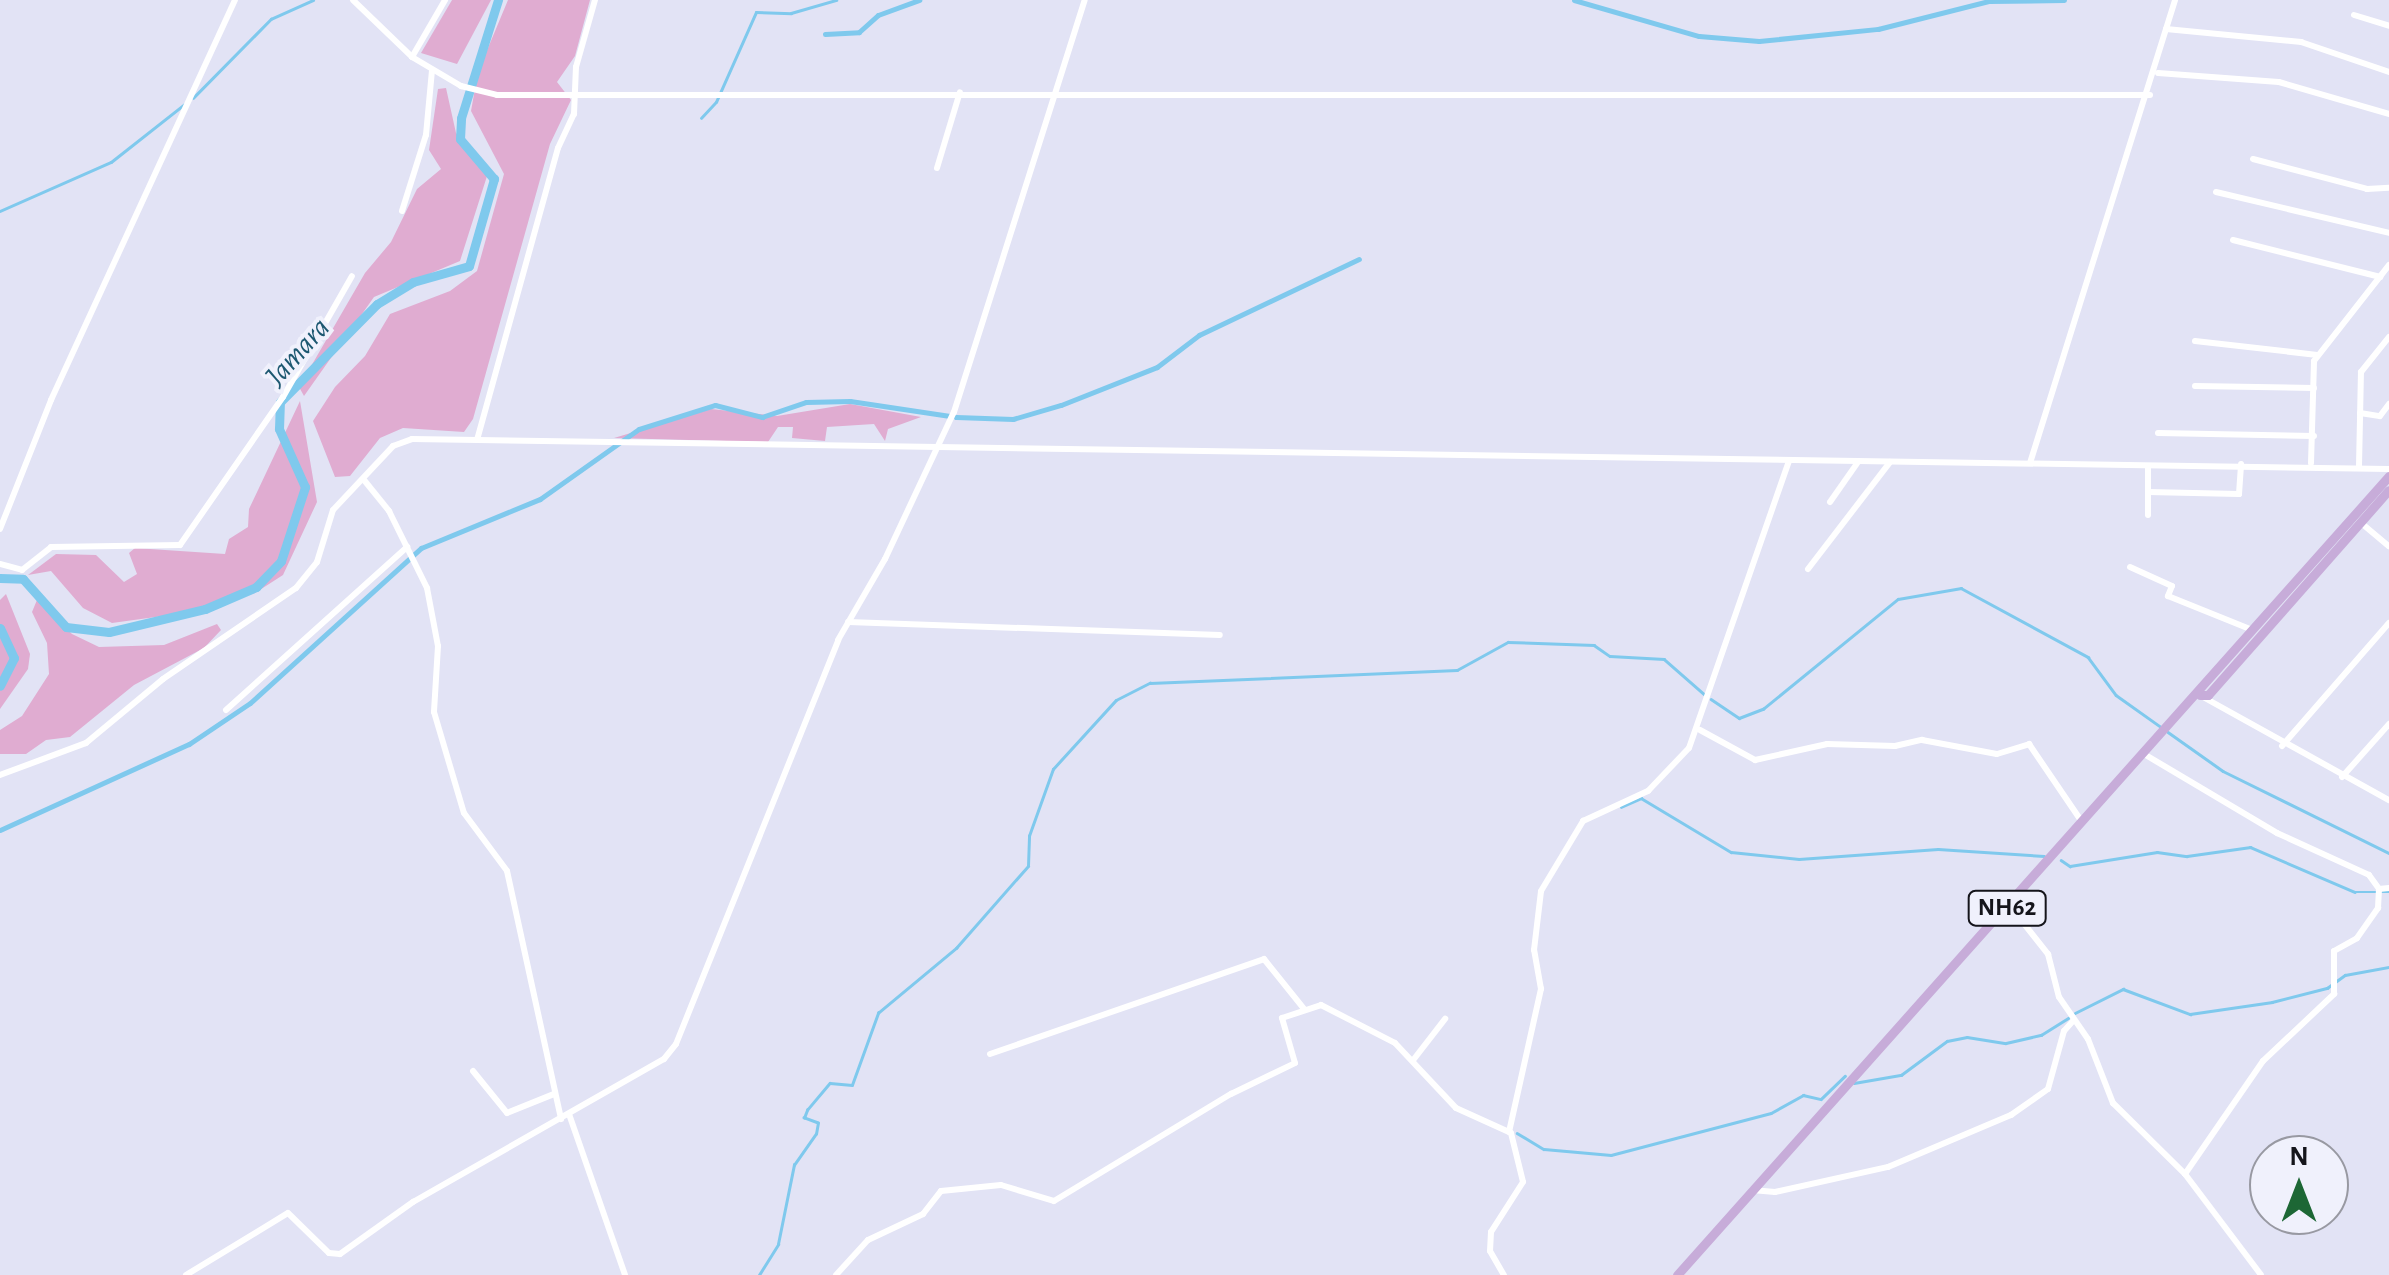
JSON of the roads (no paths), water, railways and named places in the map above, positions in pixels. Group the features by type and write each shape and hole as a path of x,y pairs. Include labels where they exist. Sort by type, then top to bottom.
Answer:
{"main road":[{"name":"NH62","path":"1677,1275 2200,695 2252,630 2389,476"},
{"name":"NH62","path":"2200,695 2208,694 2389,490"}],"street":[{"path":"0,529 51,400 234,0"},
{"path":"353,0 412,58 478,92 2150,95"},
{"path":"412,58 444,0"},
{"path":"477,440 578,92 576,68 594,0"},
{"path":"186,1275 288,1212 329,1253 340,1254 413,1202 664,1059 676,1044 848,622 939,447 1085,0"},
{"path":"2030,462 2158,73 2175,0"},
{"path":"2354,16 2389,26"},
{"path":"2166,29 2301,42 2389,72"},
{"path":"402,210 426,136 432,70"},
{"path":"2158,73 2279,82 2389,114"},
{"path":"937,168 960,92"},
{"path":"2253,159 2367,189 2389,188"},
{"path":"2216,192 2389,233"},
{"path":"2233,240 2380,276"},
{"path":"2311,463 2317,355 2389,265"},
{"path":"0,564 22,570 51,547 180,544 284,398 352,276"},
{"path":"2359,466 2361,372 2389,337"},
{"path":"2195,340 2317,355"},
{"path":"2196,386 2314,388"},
{"path":"2360,413 2380,416 2389,404"},
{"path":"2158,433 2314,436"},
{"path":"0,775 86,743 244,619 296,588 317,562 333,510 392,446 412,438 2148,466 2311,463 2389,469"},
{"path":"1504,1275 1490,1251 1491,1232 1523,1182 1508,1132 1541,989 1534,950 1541,891 1582,821 1648,791 1700,730 1720,652 1789,461"},
{"path":"1830,502 1859,461"},
{"path":"1808,569 1891,461"},
{"path":"2148,492 2240,494 2241,464"},
{"path":"2148,466 2148,515"},
{"path":"364,480 407,547 432,610 434,712 464,813 507,872 554,1094 624,1275"},
{"path":"2360,522 2389,546"},
{"path":"226,710 407,547"},
{"path":"2130,567 2172,586 2168,596 2252,630"},
{"path":"848,622 1220,635"},
{"path":"2282,746 2389,624"},
{"path":"2200,695 2282,746 2389,800"},
{"path":"2342,777 2389,724"},
{"path":"1700,730 1755,760 1827,744 1896,746 1922,740 1997,754 2029,744 2083,823"},
{"path":"2144,754 2277,833 2369,875 2379,893"},
{"path":"2185,1174 2263,1061 2334,984 2334,951 2357,938 2379,893 2389,888"},
{"path":"2010,905 2044,947 2113,1103 2185,1174 2261,1275"},
{"path":"990,1054 1264,959 1304,1009"},
{"path":"836,1275 868,1240 923,1214 940,1191 1001,1184 1054,1202 1231,1094 1295,1063 1280,1026 1282,1018 1320,1005 1414,1060 1456,1108 1508,1132"},
{"path":"1752,1190 1775,1192 1888,1167 1996,1122 2048,1089 2064,1031 2072,1017"},
{"path":"1414,1060 1445,1019"},
{"path":"473,1071 507,1114 554,1094"}],"waterway":[{"path":"193,98 271,19 313,0"},
{"name":"Jamara","path":"0,578 23,579 66,627 109,632 205,609 256,587 281,561 305,487 279,429 280,402 377,304 413,282 469,266 494,179 460,139 461,118 498,0"},
{"path":"701,118 716,102 756,12 791,13 836,0"},
{"path":"825,34 859,32 878,15 919,0"},
{"path":"1574,0 1699,36 1759,41 1878,29 1989,1 2064,0"},
{"path":"0,211 111,162 186,103"},
{"path":"956,417 1013,419 1061,405 1157,367 1199,335 1359,259"},
{"path":"0,830 189,744 250,703 421,548 540,499 639,429 715,405 762,417 806,402 850,401 950,416"},
{"path":"1711,699 1739,718 1763,709 1898,599 1961,588 2088,657 2116,695 2161,727"},
{"name":"Jamara","path":"0,628 14,658 0,686"},
{"path":"759,1275 778,1244 794,1165 816,1134 818,1123 804,1118 807,1110 830,1083 852,1085 878,1013 956,948 1028,866 1029,836 1053,769 1116,700 1150,683 1457,670 1508,642 1594,645 1610,656 1664,659 1704,694"},
{"path":"2168,732 2223,771 2389,853"},
{"path":"1621,807 1641,798 1731,852 1799,859 1938,849 2044,856"},
{"path":"2061,860 2070,866 2157,852 2187,856 2250,847 2355,892 2389,892"},
{"path":"2075,1013 2123,989 2190,1014 2272,1002 2327,988 2345,975 2389,967"},
{"path":"1854,1083 1901,1075 1947,1041 1967,1037 2006,1043 2041,1035 2068,1018"},
{"path":"1517,1133 1544,1149 1611,1155 1771,1113 1803,1095 1821,1099 1845,1076"}]}
